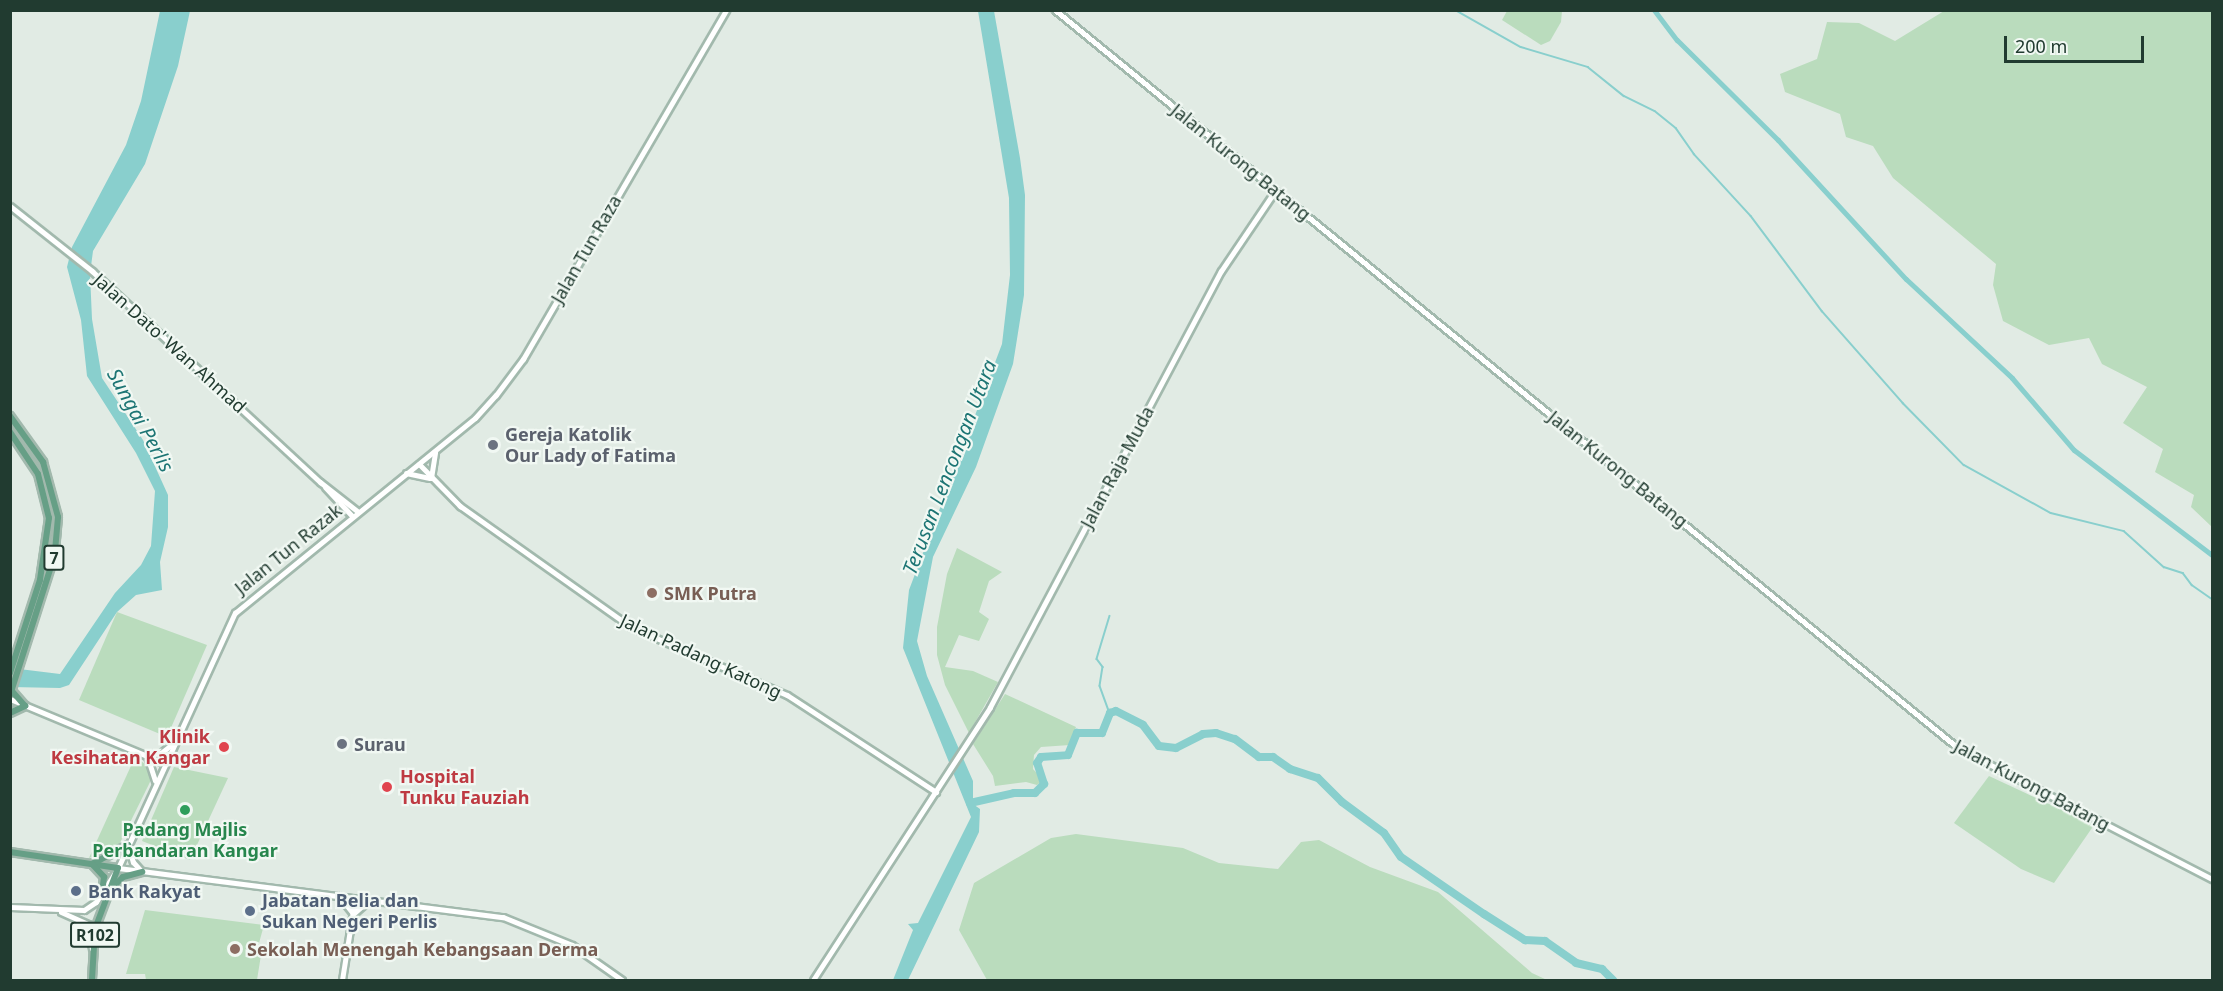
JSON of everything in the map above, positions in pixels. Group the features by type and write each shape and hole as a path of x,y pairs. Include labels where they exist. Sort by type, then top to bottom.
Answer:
{"main road":[{"name":"7","path":"10,416 43,462 57,517 55,554 17,653"},
{"name":"7","path":"10,432 38,474 49,519 44,563 17,653 11,695"},
{"name":"7","path":"10,674 17,665"},
{"path":"10,713 25,706 11,695"},
{"path":"92,864 128,845"},
{"path":"10,852 118,868"},
{"path":"10,857 30,856"},
{"path":"92,864 104,877 105,893"},
{"name":"Jalan Tun Razak","path":"92,981 92,950 105,893 118,868"},
{"path":"105,893 119,880 142,872"}],"street":[{"name":"Jalan Tun Raza","path":"419,464 475,418 523,359 726,10"},
{"name":"Jalan Kurong Batang","path":"1055,10 1958,748 2212,879"},
{"name":"Jalan Raja Muda","path":"813,981 966,746 1024,645 1228,258 1275,191"},
{"name":"Jalan Dato' Wan Ahmad","path":"10,206 92,271 324,486"},
{"path":"406,473 431,478 438,448"},
{"name":"Jalan Tun Razak","path":"118,868 164,763 235,613 357,511 419,464"},
{"name":"Jalan Padang Katong","path":"419,464 468,512 631,627 787,696 936,792"},
{"path":"324,486 357,511"},
{"path":"324,486 328,494 352,516"},
{"path":"25,706 164,763"},
{"path":"146,755 161,753 175,741"},
{"path":"146,755 155,783"},
{"path":"128,845 133,862 142,872"},
{"path":"118,868 496,915 523,922 585,952 622,981"},
{"path":"10,907 61,912 84,910 105,893"},
{"path":"339,896 353,914"},
{"path":"342,981 355,898"},
{"path":"353,914 371,900"},
{"path":"61,912 88,924 92,950"}],"green space":[{"path":"1507,11 1562,11 1561,22 1550,41 1541,45 1502,20"},
{"path":"1944,11 2212,11 2212,527 2191,507 2194,495 2155,472 2163,449 2123,423 2147,387 2102,364 2089,338 2049,345 2003,321 1993,285 1996,264 1893,178 1873,146 1846,137 1840,114 1785,92 1780,74 1817,59 1827,22 1859,23 1895,41"},
{"path":"957,548 1002,572 989,581 979,612 989,619 979,641 959,635 945,667 973,671 998,682 969,733 945,685 937,655 937,627 947,574"},
{"path":"117,612 207,645 167,737 79,700"},
{"path":"1005,694 1076,727 1070,745 1041,747 1034,755 1033,769 1043,780 1037,785 1026,782 995,786 993,776 973,744"},
{"path":"135,757 148,766 151,780 118,847 89,858"},
{"name":"Padang Majlis Perbandaran Kangar","path":"174,767 228,778 190,860 142,841"},
{"path":"1989,776 2094,825 2054,883 2021,869 1954,823"},
{"path":"1076,834 1183,848 1219,863 1278,869 1301,842 1319,840 1370,867 1438,892 1532,973 1547,980 987,980 959,930 974,883 1051,838"},
{"name":"Sekolah Menengah Kebangsaan Derma","path":"145,910 264,925 256,954 261,955 257,980 146,980 145,974 126,974"}],"water":[{"path":"160,11 190,11 178,66 145,164 93,251 90,274 92,319 102,378 143,440 168,495 168,527 160,562 162,590 136,595 117,612 69,685 60,688 11,687 11,668 60,674 115,593 141,565 151,546 155,491 136,453 87,376 81,320 67,267 72,247 126,145 141,101"},
{"path":"978,11 994,11 1020,158 1025,195 1024,295 1013,364 976,467 933,557 917,641 927,676 973,781 973,804 980,809 979,832 908,980 893,980 913,930 908,924 918,923 971,817 903,648 909,590 1002,344 1010,275 1009,198"}],"waterway":[{"path":"1654,10 1677,40 1778,140 1906,279 2012,378 2074,450 2212,555"},
{"path":"1457,11 1521,47 1588,67 1624,96 1655,111 1676,128 1694,154 1751,216 1822,311 1903,403 1964,465 2051,513 2124,531 2164,567 2183,573 2192,585 2212,599"},
{"path":"1110,616 1097,659 1103,667 1100,686 1110,713"},
{"path":"970,803 1014,793 1035,793 1044,784 1037,763 1041,757 1068,755 1077,733 1102,733 1110,713 1116,711 1143,725 1159,746 1176,748 1203,734 1216,733 1235,739 1259,757 1273,757 1290,769 1318,778 1342,802 1384,833 1401,857 1484,914 1525,940 1545,941 1576,963 1602,969 1613,980"}],"place":[{"name":"Gereja Katolik Our Lady of Fatima","path":"493,445"},
{"name":"SMK Putra","path":"652,593"},
{"name":"Surau","path":"342,744"},
{"name":"Klinik Kesihatan Kangar","path":"224,747"},
{"name":"Hospital Tunku Fauziah","path":"387,787"},
{"name":"Padang Majlis Perbandaran Kangar","path":"185,810"},
{"name":"Bank Rakyat","path":"76,891"},
{"name":"Jabatan Belia dan Sukan Negeri Perlis","path":"250,911"},
{"name":"Sekolah Menengah Kebangsaan Derma","path":"235,949"}],"water label":[{"name":"Sungai Perlis","path":"141,420"},
{"name":"Terusan Lencongan Utara","path":"949,467"}]}
